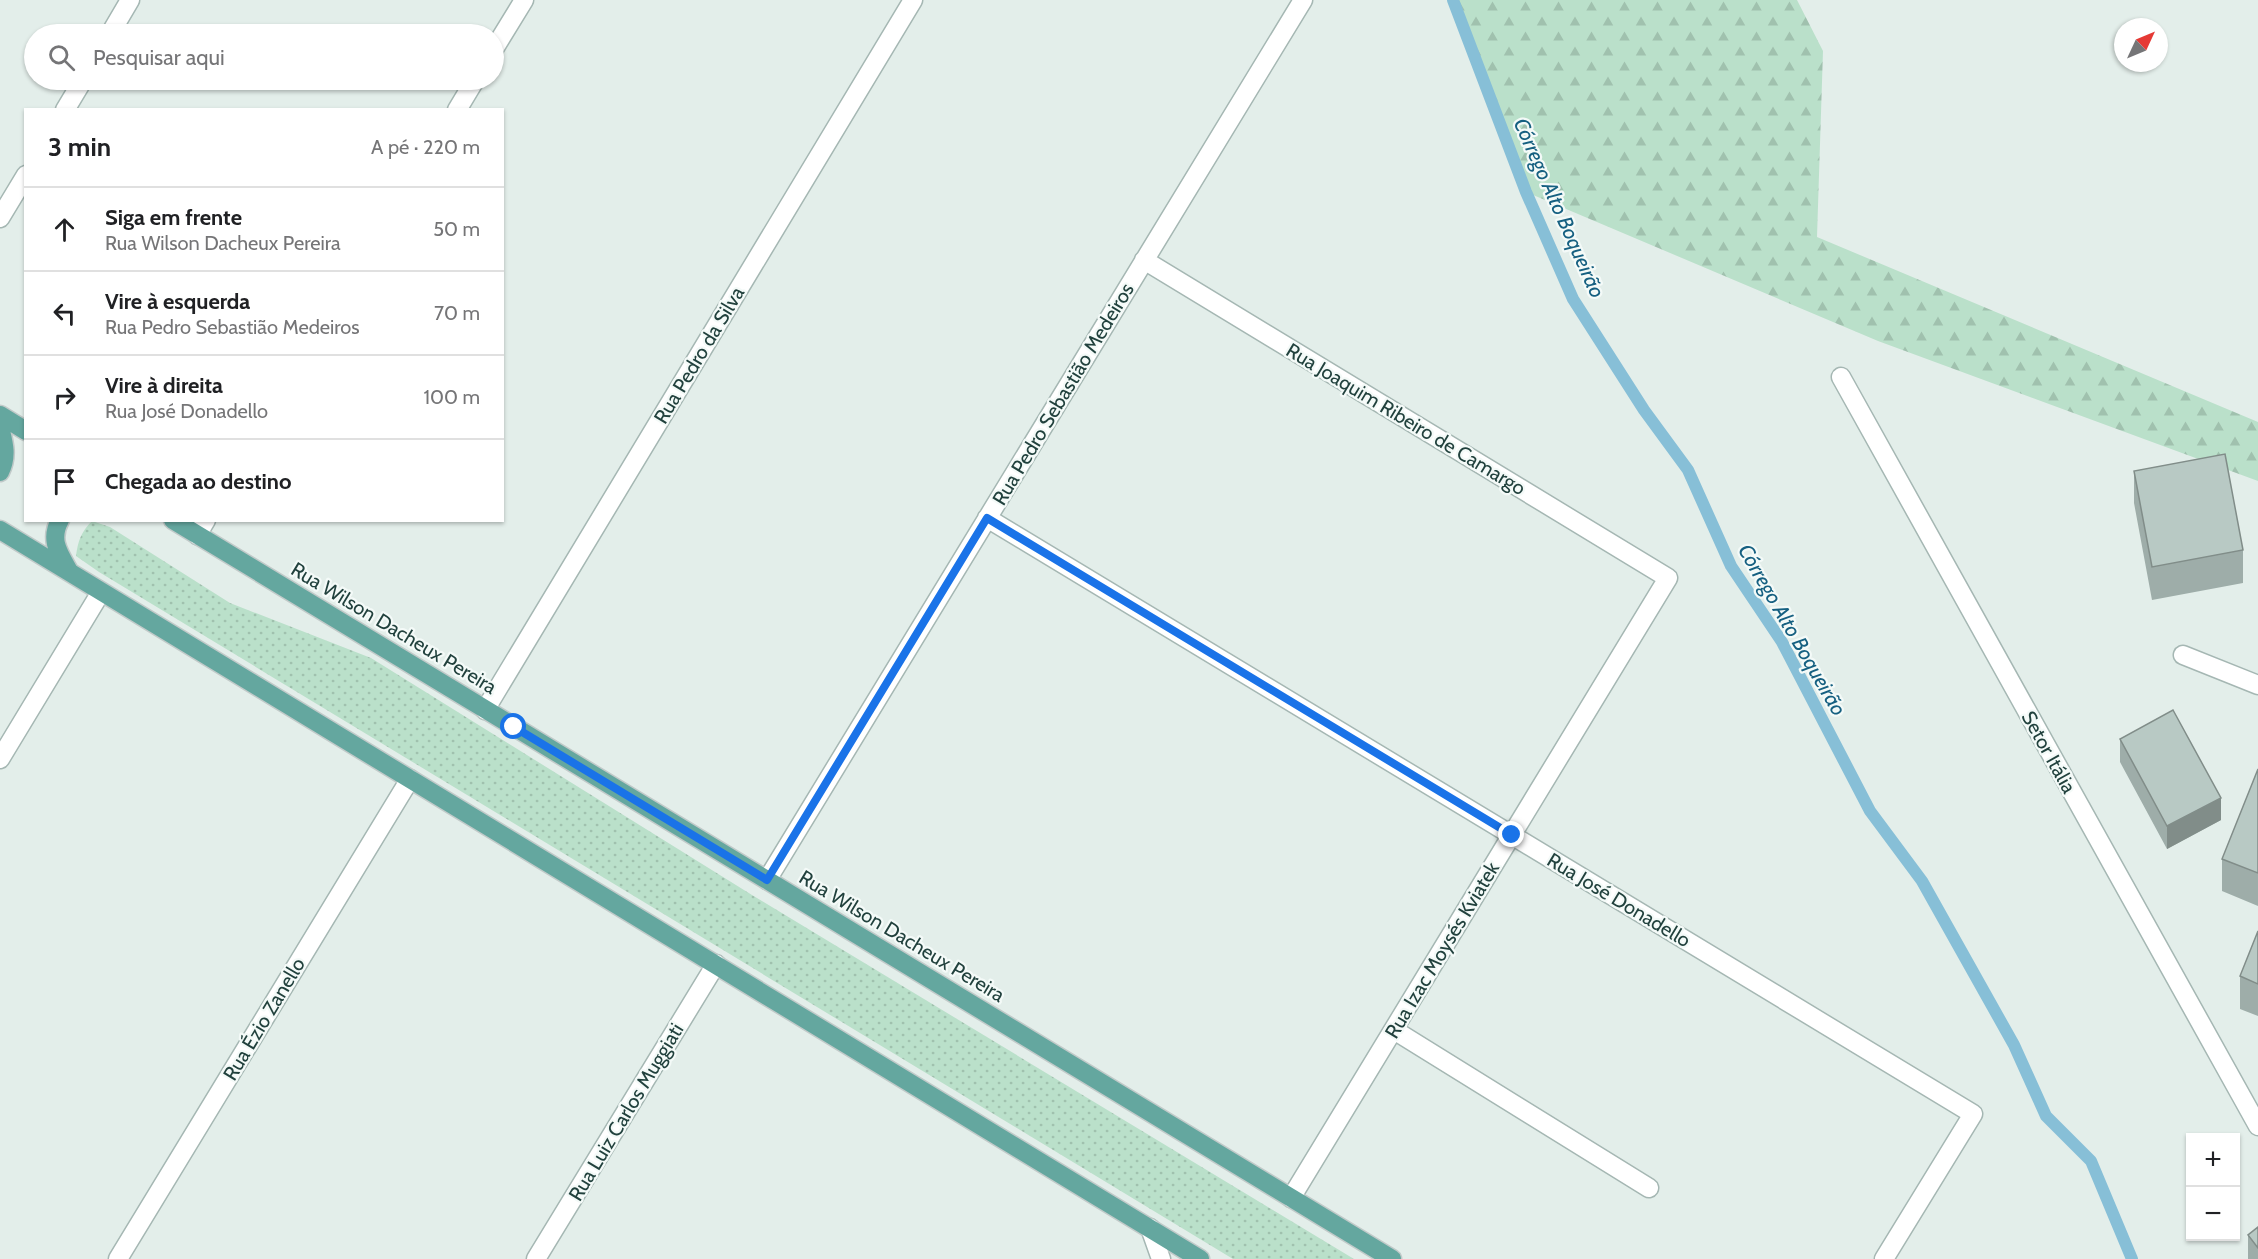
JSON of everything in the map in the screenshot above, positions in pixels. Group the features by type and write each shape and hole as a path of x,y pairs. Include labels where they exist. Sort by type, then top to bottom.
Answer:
{"main road":[{"path":"0,415 24,430"},
{"path":"0,427 6,448 0,472"},
{"path":"59,522 54,530 55,548 70,573"},
{"name":"Rua Wilson Dacheux Pereira","path":"180,522 201,528 485,710 1392,1259"},
{"path":"0,530 1200,1259"}],"street":[{"path":"116,24 130,0"},
{"path":"504,33 524,0"},
{"name":"Rua Pedro da Silva","path":"485,710 913,0"},
{"name":"Rua Pedro Sebastião Medeiros","path":"767,880 1303,0"},
{"path":"66,108 77,90"},
{"path":"458,108 469,90"},
{"path":"0,218 24,178"},
{"name":"Rua Joaquim Ribeiro de Camargo","path":"1144,260 1668,579"},
{"name":"Setor Itália","path":"1841,377 2258,1126"},
{"name":"Rua José Donadello","path":"987,518 1973,1114 1884,1259"},
{"name":"Rua Izac Moysés Kviatek","path":"1291,1198 1668,579"},
{"path":"0,759 101,592"},
{"path":"2183,655 2258,685"},
{"name":"Rua Ézio Zanello","path":"117,1259 410,780"},
{"name":"Rua Luiz Carlos Muggiati","path":"536,1259 716,964"},
{"path":"1394,1030 1648,1188"},
{"path":"1150,1228 1161,1259"}],"green space":[{"path":"1453,0 1797,0 1823,51 1817,237 2258,422 2258,481 1878,341 1526,192"},
{"path":"91,522 110,527 230,603 371,658 752,895 1354,1259 1233,1259 99,572 76,556 85,529"}],"building":[{"path":"2225,454 2243,550 2152,567 2134,471"},
{"path":"2173,710 2221,798 2167,826 2120,739"},
{"path":"2258,769 2258,873 2222,859"},
{"path":"2258,931 2258,984 2240,976"},
{"path":"2258,1227 2258,1248 2248,1235"}],"waterway":[{"name":"Córrego Alto Boqueirão","path":"1453,0 1526,192 1573,299 1644,410 1688,470 1731,566 1782,642 1870,811 1922,881 2014,1045 2046,1116 2091,1161 2132,1259"}],"route":[{"path":"514,727 767,880 987,518 1512,835"}]}
